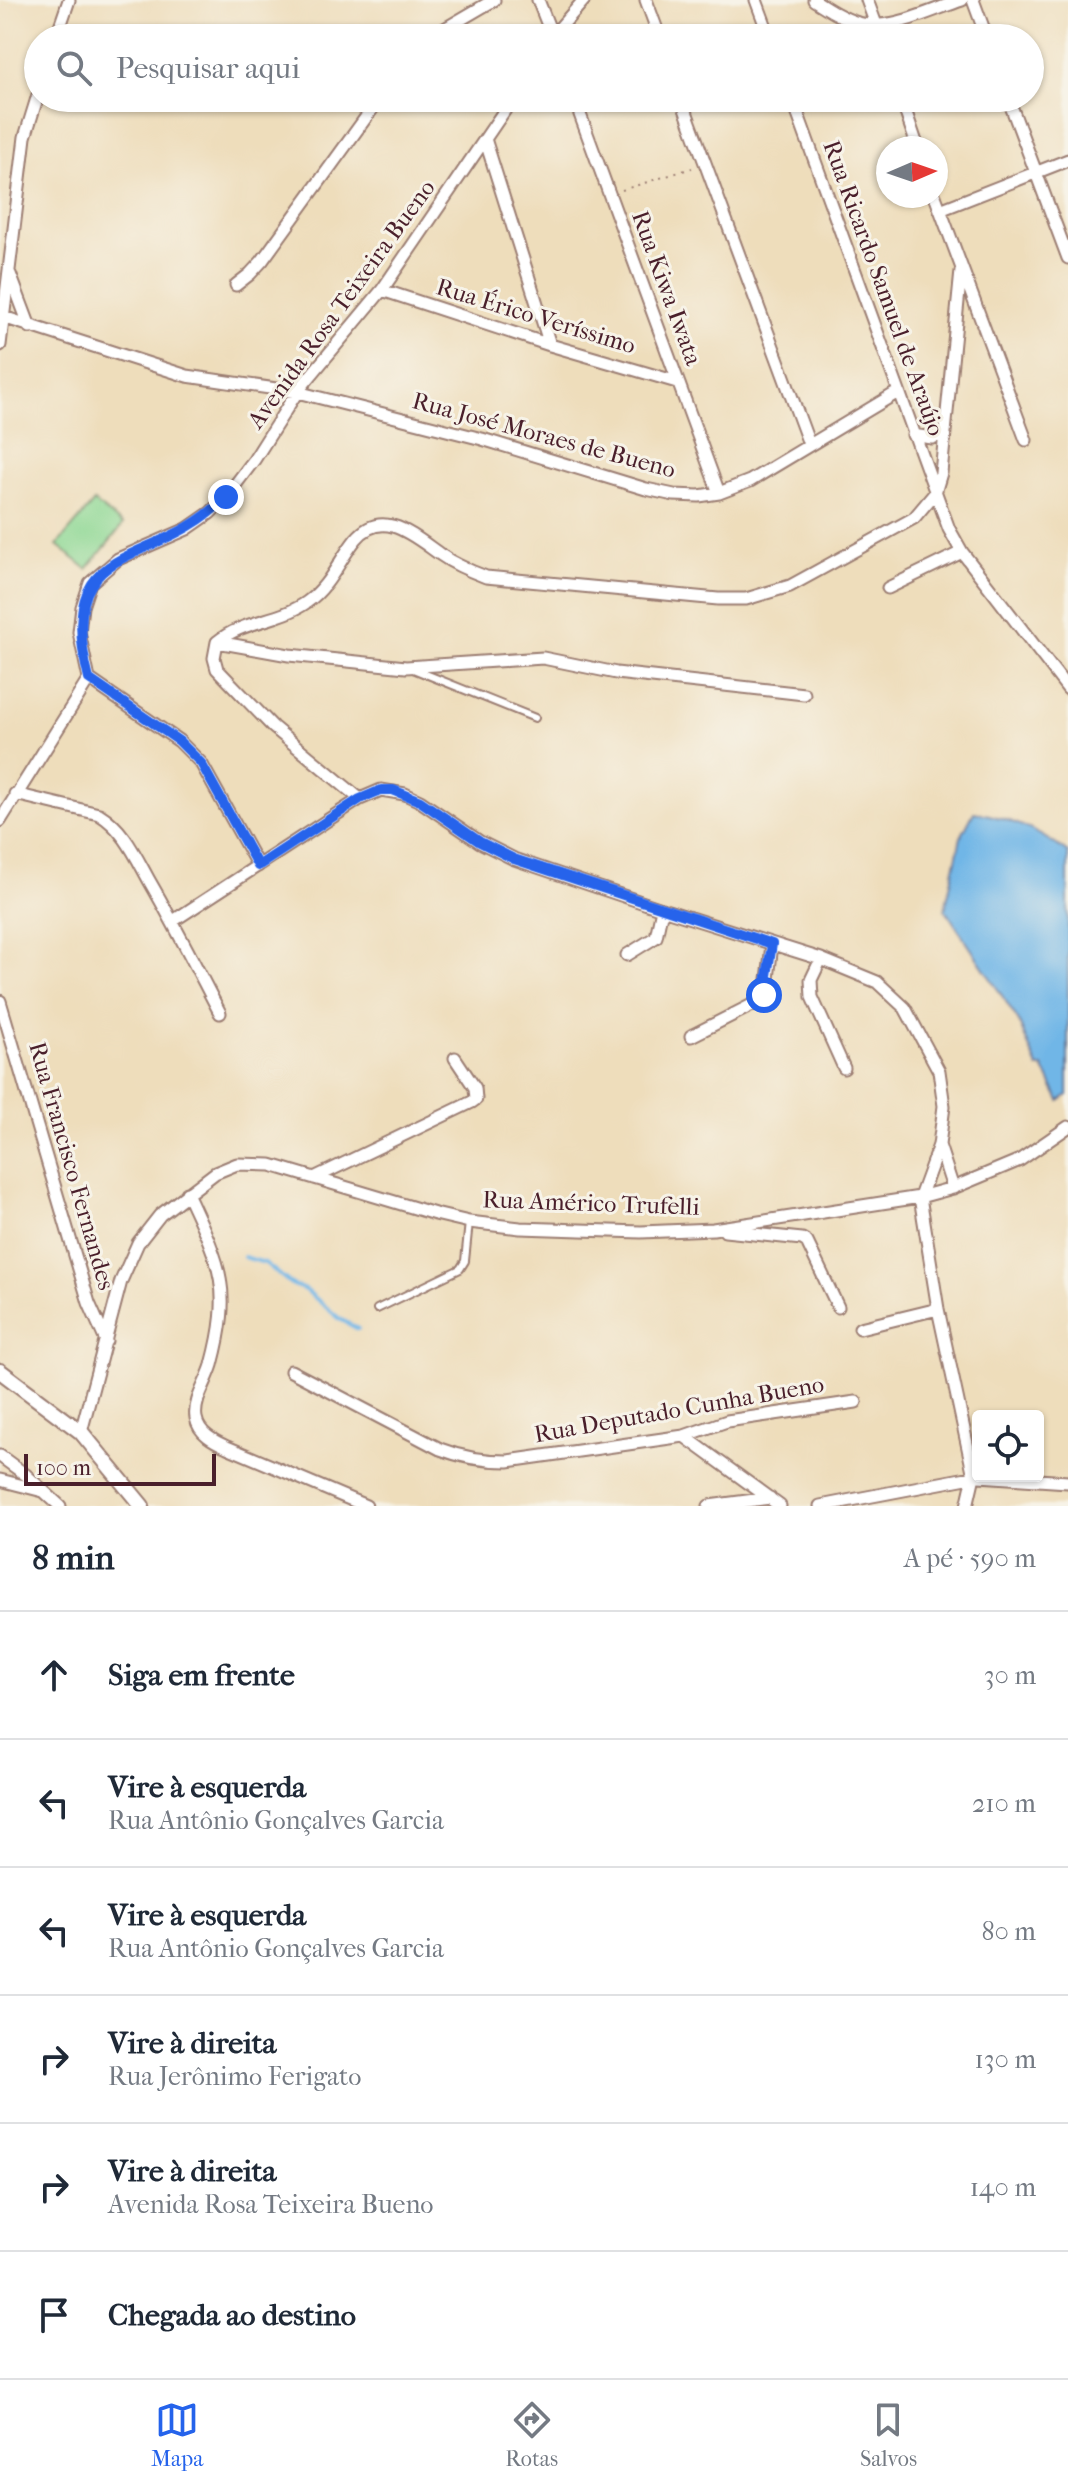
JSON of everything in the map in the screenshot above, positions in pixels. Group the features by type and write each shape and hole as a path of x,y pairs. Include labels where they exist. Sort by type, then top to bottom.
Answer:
{"street":[{"path":"61,24 69,0"},
{"path":"453,24 494,0"},
{"path":"538,0 547,24"},
{"path":"563,24 584,0"},
{"path":"646,0 655,24"},
{"path":"756,0 765,24"},
{"path":"814,0 840,16 868,24"},
{"path":"867,0 877,24"},
{"path":"880,24 962,0"},
{"path":"973,0 982,24"},
{"path":"0,345 25,137 33,112"},
{"path":"236,285 262,261 370,112"},
{"name":"Avenida Rosa Teixeira Bueno","path":"89,679 79,632 82,607 90,583 118,559 187,529 210,513 254,460 297,392 382,290 504,112"},
{"name":"Rua Kiwa Iwata","path":"579,112 719,493"},
{"path":"686,112 809,444"},
{"name":"Rua Ricardo Samuel de Araújo","path":"797,112 913,435 962,552 1068,689"},
{"path":"906,112 914,136"},
{"path":"1013,112 1068,258"},
{"path":"486,142 550,345"},
{"path":"1026,440 940,210 1068,160"},
{"path":"0,289 8,270"},
{"path":"8,270 30,327"},
{"path":"360,799 273,727 217,669 214,658 217,642 239,627 280,617 307,603 333,575 356,538 379,524 409,530 463,569 486,577 746,599 790,586 914,518 935,493 941,473 961,271"},
{"name":"Rua Érico Veríssimo","path":"382,290 550,345 677,382"},
{"name":"Rua José Moraes de Bueno","path":"2,316 187,376 297,392 482,439 646,489 687,496 719,493 750,481 898,392"},
{"path":"913,435 924,438 945,433"},
{"path":"888,588 962,552"},
{"path":"217,642 289,655 406,667 543,658 616,673 804,694"},
{"path":"0,821 89,679 179,741 201,763 258,866"},
{"path":"173,921 360,799 381,790 405,794 420,801 480,842 514,859 821,959 877,982 905,1008 939,1071 944,1106 939,1145 920,1197 938,1309 972,1455"},
{"path":"15,794 99,814 110,820 131,849 173,921 220,1013"},
{"path":"627,955 656,937 662,909"},
{"path":"691,1036 758,1002 764,995 772,944"},
{"path":"821,959 811,980 812,997 844,1068"},
{"name":"Rua Francisco Fernandes","path":"0,1001 89,1303 106,1341"},
{"path":"314,1178 476,1099 475,1088 455,1058"},
{"name":"Rua Américo Trufelli","path":"81,1432 130,1258 160,1215 215,1173 237,1164 271,1165 469,1222 520,1228 641,1232 713,1229 920,1197 953,1188 1020,1160 1068,1127"},
{"path":"939,1145 953,1188"},
{"path":"187,1193 221,1273 223,1307 221,1332 197,1403 199,1427 208,1438 227,1447 366,1506"},
{"path":"713,1229 807,1242 838,1307"},
{"path":"860,1328 938,1309"},
{"path":"0,1371 81,1432 142,1506"},
{"name":"Rua Deputado Cunha Bueno","path":"291,1371 465,1459 508,1461 684,1436 727,1421 856,1402"},
{"path":"684,1436 780,1506"},
{"path":"0,1456 60,1506"},
{"path":"820,1506 972,1477"},
{"path":"0,1480 44,1491"},
{"path":"1044,1480 1068,1482"},
{"path":"967,1506 975,1482"},
{"path":"709,1506 770,1498"}],"lane":[{"path":"406,667 535,718"},
{"path":"377,1309 460,1269 465,1261 469,1222"}],"path":[{"path":"609,194 704,164"}],"green space":[{"path":"94,502 123,525 87,569 57,545"}],"water":[{"path":"974,812 1024,826 1068,853 1068,1095 1060,1101 1043,1067 1038,1068 1018,1020 945,909 961,837"}],"waterway":[{"path":"244,1257 265,1263 358,1329"}],"route":[{"path":"226,497 187,529 118,559 90,583 82,607 79,632 89,679 179,741 201,763 258,866 360,799 381,790 393,790 420,801 480,842 514,859 772,944 764,995"}]}
